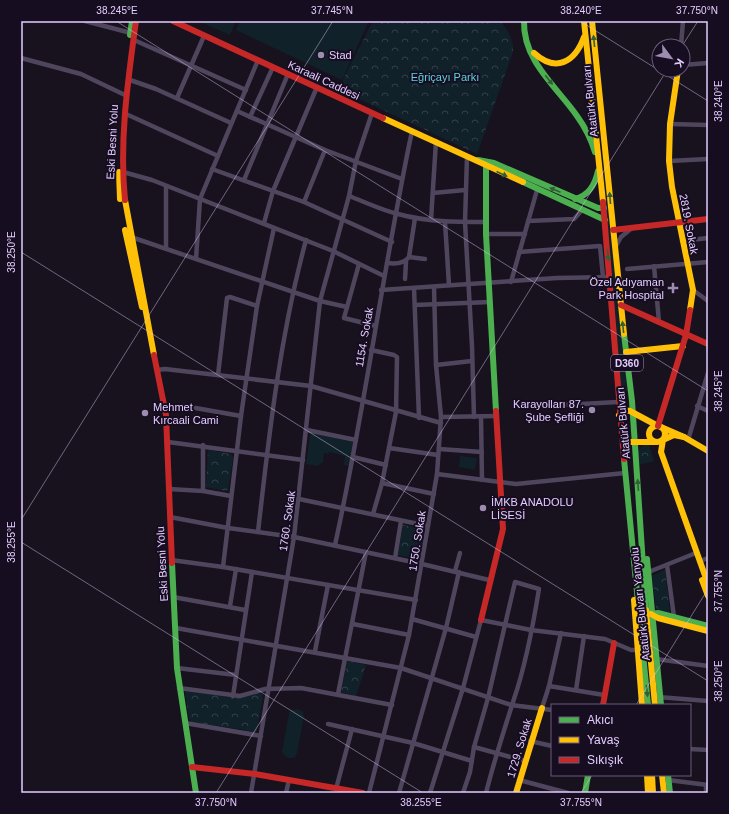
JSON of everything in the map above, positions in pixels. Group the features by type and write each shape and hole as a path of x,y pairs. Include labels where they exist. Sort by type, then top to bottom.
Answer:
{"main road":[{"name":"Eski Besni Yolu","path":"132,21 119,163 120,200 141,303 150,334"},
{"name":"Eski Besni Yolu","path":"136,21 126,114 123,172 125,204 165,407 168,442 177,668 196,793"},
{"name":"Karaali Caddesi","path":"173,21 436,141 537,190 605,220"},
{"path":"524,21 523,37 531,55 581,121 591,140 600,165 595,182 589,193 583,197 575,199"},
{"path":"527,21 526,36 530,47 541,60 552,64 562,64 569,61 576,54 582,45 585,30"},
{"name":"Atatürk Bulvarı","path":"584,21 604,208 619,415 629,503 640,650 648,704"},
{"name":"Atatürk Bulvarı","path":"592,21 614,250 633,412 639,502 658,697 656,704"},
{"name":"2819. Sokak","path":"660,426 686,335 693,290 686,263 672,187 669,161 670,124 677,78"},
{"name":"Karaali Caddesi","path":"467,157 494,163 575,199 598,208 604,208"},
{"path":"481,620 502,533 501,483 486,234 486,166"},
{"path":"613,230 708,219"},
{"path":"621,305 708,344"},
{"path":"626,352 683,346"},
{"path":"619,415 624,410 633,412 686,438 708,451"},
{"path":"660,426 665,431 661,452 708,596"},
{"path":"660,426 653,428 649,432 650,438 655,442 695,553 700,561 708,584"},
{"path":"622,439 635,442 655,442 674,435 686,438"},
{"name":"Atatürk Bulvarı Yanyolu","path":"646,573 652,614 658,697 661,704"},
{"path":"652,614 658,613 708,626"},
{"path":"652,614 658,618 708,631"},
{"path":"603,704 614,643"},
{"name":"Atatürk Bulvarı Yanyolu","path":"640,650 642,704"},
{"name":"1729. Sokak","path":"516,793 530,741 542,708"},
{"path":"192,767 255,774 334,790 363,793"},
{"path":"585,793 588,776"},
{"path":"647,776 648,793"},
{"path":"652,776 654,793"},
{"path":"662,776 664,793"},
{"path":"668,778 670,793"}],"street":[{"path":"85,21 131,33"},
{"path":"682,38 683,21"},
{"path":"177,98 204,36"},
{"path":"134,40 246,90"},
{"path":"21,58 81,74 125,95"},
{"path":"196,259 200,199 258,60"},
{"path":"691,64 708,62"},
{"path":"250,117 274,67"},
{"path":"244,180 288,74"},
{"path":"130,80 177,98 231,123"},
{"path":"264,224 274,191 317,88"},
{"path":"237,111 326,150 402,179"},
{"name":"1760. Sokak","path":"251,793 294,537 312,386 320,301 349,196 356,161 372,113"},
{"path":"126,114 218,156"},
{"path":"670,124 708,125"},
{"name":"1154. Sokak","path":"335,545 344,508 381,290 392,242 402,179 412,131"},
{"path":"431,220 436,141"},
{"path":"304,202 326,150"},
{"path":"467,157 465,222 474,417"},
{"path":"669,161 708,159"},
{"path":"212,169 304,202 392,242"},
{"path":"123,172 139,175 306,240 333,251 384,276"},
{"path":"166,186 166,248"},
{"path":"433,193 465,190"},
{"path":"511,282 537,190"},
{"path":"349,196 396,214 415,218 445,222 486,222"},
{"path":"528,221 574,219 582,210"},
{"path":"405,279 415,218"},
{"path":"445,222 449,285"},
{"path":"223,567 241,416 257,306 274,228"},
{"path":"614,250 621,237 633,228"},
{"path":"486,234 525,234"},
{"path":"131,237 262,282 320,301 347,308"},
{"path":"682,241 708,238"},
{"path":"258,532 267,455 292,291 306,240"},
{"path":"519,252 600,246 603,277"},
{"path":"387,263 425,259"},
{"path":"627,269 708,262"},
{"path":"359,264 344,318 376,326"},
{"path":"654,266 659,322"},
{"path":"381,290 468,284 603,277 610,278"},
{"name":"1750. Sokak","path":"369,793 409,635 438,474 441,417 436,365 434,287"},
{"path":"414,288 419,418"},
{"path":"693,290 708,301"},
{"path":"218,375 227,298 230,297 257,306"},
{"path":"415,305 490,302"},
{"path":"371,350 394,355 397,358 396,412 382,483 373,514"},
{"path":"436,365 472,361"},
{"path":"157,370 165,369 312,386 396,412 441,424"},
{"path":"686,438 708,373"},
{"path":"545,406 618,402"},
{"path":"165,407 184,406 241,416"},
{"path":"697,406 708,411"},
{"path":"441,417 497,416"},
{"path":"481,417 482,480"},
{"path":"307,430 356,440"},
{"path":"168,442 303,460"},
{"path":"203,491 204,446"},
{"path":"389,448 438,455"},
{"path":"439,449 482,452"},
{"path":"353,457 386,465"},
{"path":"438,474 516,484 626,473"},
{"path":"382,483 434,494"},
{"path":"170,489 203,491 231,496"},
{"path":"299,499 428,526"},
{"path":"170,517 335,545 490,580"},
{"path":"395,558 401,521"},
{"path":"338,694 360,589 366,552"},
{"path":"400,793 446,628 460,553"},
{"path":"646,573 695,553"},
{"path":"700,561 708,558"},
{"path":"172,560 360,589 416,600"},
{"path":"667,565 674,617"},
{"path":"230,606 236,569"},
{"path":"232,696 252,572"},
{"path":"463,793 470,772 474,747 488,698 515,582 539,589 528,650 496,753 486,793"},
{"path":"315,651 328,584"},
{"path":"173,597 230,606 245,610"},
{"path":"412,619 476,636"},
{"path":"430,793 464,688 481,620 531,630 605,639 631,650 640,650"},
{"path":"353,624 409,635"},
{"path":"176,628 276,646 315,651 401,668 511,705 551,710"},
{"path":"542,708 549,686 560,633"},
{"path":"576,690 584,636"},
{"path":"656,659 708,666"},
{"path":"177,668 236,675"},
{"path":"549,686 604,695"},
{"path":"179,688 232,696 269,689 301,688 338,694 392,706"},
{"path":"658,697 708,701"},
{"path":"185,723 261,736"},
{"path":"328,724 413,743 472,761"},
{"path":"334,790 352,729"},
{"path":"530,741 551,746"},
{"path":"474,747 524,761"},
{"path":"691,749 708,750"},
{"path":"668,778 707,785 706,793"},
{"path":"286,793 289,780"},
{"path":"519,780 568,793"}],"green space":[{"path":"198,21 236,21 230,35"},
{"name":"Stad","path":"240,21 369,21 342,80 236,30"},
{"name":"Eğriçayı Parkı","path":"373,21 500,21 503,24 511,39 513,52 477,154 338,89"},
{"path":"600,125 628,391 620,391"},
{"path":"312,433 353,442 349,466 344,465 345,456 329,452 328,454 324,453 323,462 317,466 306,464 310,435"},
{"path":"644,444 649,445 654,461 638,465 638,451"},
{"path":"208,450 231,454 233,457 228,490 225,491 206,487"},
{"path":"460,456 477,458 475,470 459,467"},
{"path":"403,525 424,529 419,559 398,555"},
{"path":"665,570 670,613 656,609 652,576"},
{"path":"347,661 366,665 356,696 341,692"},
{"path":"192,690 232,698 242,698 257,693 263,694 257,731 253,733 245,732 245,730 191,722 189,719 185,691"},
{"path":"298,709 303,712 304,716 297,753 295,757 289,758 282,752 289,713 291,710"}],"traffic: fast":[{"path":"130,35 132,21"},
{"path":"524,21 525,35 535,61 580,120 588,133 595,152"},
{"path":"478,160 494,163 598,208 604,208"},
{"path":"486,166 486,234 496,411"},
{"path":"575,199 584,195 591,189 598,171"},
{"path":"523,182 605,220"},
{"path":"624,334 632,401 646,610"},
{"path":"624,459 648,704"},
{"path":"647,559 661,704"},
{"path":"172,563 177,668 196,793"},
{"path":"651,614 658,613 708,626"},
{"path":"585,793 588,776"},
{"path":"668,776 670,793"}],"traffic: slow":[{"path":"584,21 603,202"},
{"path":"592,21 624,334"},
{"path":"534,53 542,59 550,62 564,62 575,53 584,37"},
{"path":"677,78 670,124 669,161 672,187 693,290 690,310"},
{"path":"383,118 523,182"},
{"path":"119,172 120,199"},
{"path":"125,200 154,355"},
{"path":"125,230 142,307"},
{"path":"626,352 683,346"},
{"path":"619,415 624,410 630,411 658,426"},
{"path":"654,426 660,426 665,431 665,434 663,440 660,442 654,442 649,437 649,431 654,426"},
{"path":"661,427 684,437 708,451"},
{"path":"684,437 674,435 663,440 661,452 708,584"},
{"path":"630,442 655,442"},
{"path":"702,580 708,596"},
{"path":"634,600 642,704"},
{"path":"646,610 655,704"},
{"path":"651,614 658,618 708,631"},
{"path":"516,793 542,708"},
{"path":"647,776 648,793"},
{"path":"652,776 653,793"},
{"path":"662,776 664,793"}],"traffic: jam":[{"path":"125,200 123,178 125,110 136,21"},
{"path":"173,21 383,118"},
{"path":"603,202 624,459"},
{"path":"613,230 708,219"},
{"path":"621,305 708,344"},
{"path":"658,426 686,335 690,310"},
{"path":"154,355 166,415 172,563"},
{"path":"481,620 503,529 496,411"},
{"path":"603,704 614,643"},
{"path":"192,767 255,774 363,793"}],"place":[{"name":"Stad","path":"321,55"},
{"name":"Özel Adıyaman Park Hospital","path":"673,288"},
{"name":"Karayolları 87. Şube Şefliği","path":"592,410"},
{"name":"Mehmet Kırcaali Cami","path":"145,413"},
{"name":"İMKB ANADOLU LİSESİ","path":"483,508"}]}
